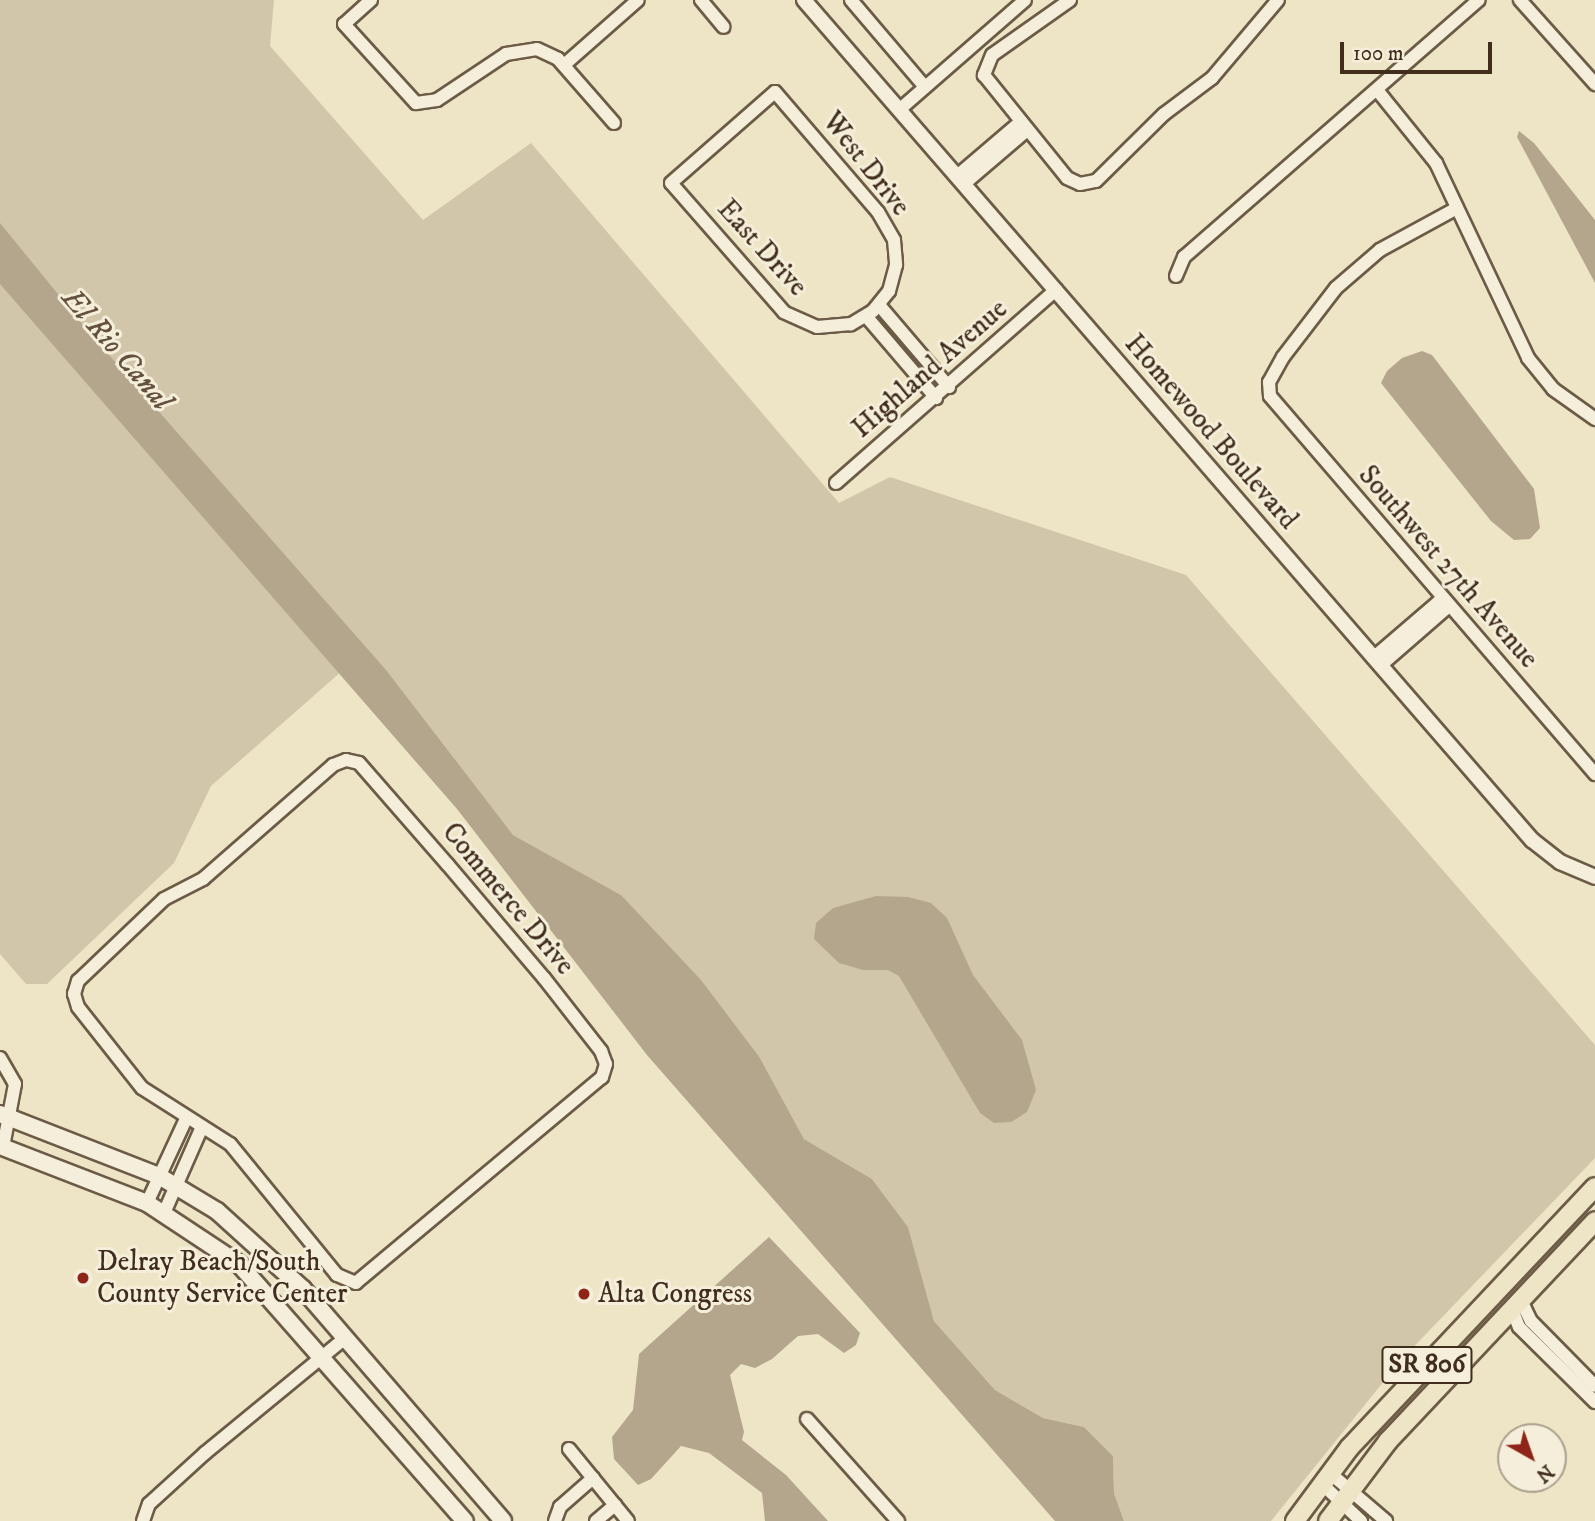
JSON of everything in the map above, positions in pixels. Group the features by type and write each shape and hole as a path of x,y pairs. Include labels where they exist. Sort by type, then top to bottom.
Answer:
{"main road":[{"path":"6,1117 84,1143 159,1176 218,1211 259,1245 345,1338 503,1521"},
{"path":"2,1146 147,1202 239,1264 321,1354 465,1521"},
{"name":"SR 806","path":"1295,1521 1326,1478 1595,1187"},
{"name":"SR 806","path":"1328,1521 1388,1441 1595,1221"},
{"path":"1516,1304 1512,1293 1527,1259"}],"street":[{"path":"371,0 344,24 416,103 437,100 513,51 537,49 564,65 614,123"},
{"path":"564,65 638,0"},
{"path":"701,0 724,27"},
{"name":"Homewood Boulevard","path":"804,0 1532,840 1560,862 1595,877"},
{"path":"851,0 925,87"},
{"path":"899,110 1025,0"},
{"path":"1070,0 1010,40 987,61 984,71 986,82 1023,127 1067,178 1080,184 1096,180 1164,114 1212,78 1278,0"},
{"path":"1176,276 1184,257 1479,0"},
{"path":"1520,0 1595,84"},
{"path":"1377,90 1436,163 1528,358 1553,388 1595,419"},
{"name":"East Drive","path":"775,92 671,183 792,318 825,328 873,311"},
{"name":"West Drive","path":"775,92 878,212 891,234 896,270 873,311"},
{"path":"961,180 1023,127"},
{"name":"Southwest 27th Avenue","path":"1457,208 1389,245 1336,288 1298,332 1268,389 1446,602 1595,774"},
{"name":"Highland Avenue","path":"836,484 1056,290"},
{"path":"873,311 949,387"},
{"path":"873,311 936,398"},
{"path":"1377,662 1446,602"},
{"name":"Commerce Drive","path":"346,760 359,764 448,865 552,988 606,1064 601,1077 356,1283 337,1275 236,1150 186,1119 142,1088 78,1007 75,987 164,899 203,879 333,765 346,760"},
{"path":"0,1058 15,1084 2,1146"},
{"path":"147,1202 186,1119"},
{"path":"164,1213 174,1185 202,1127"},
{"path":"1516,1304 1595,1386"},
{"path":"1516,1304 1519,1328 1595,1402"},
{"path":"143,1521 149,1504 321,1354 345,1338"},
{"path":"807,1419 898,1521"},
{"path":"569,1449 628,1521"},
{"path":"555,1521 560,1507 593,1478"},
{"path":"1326,1478 1346,1495 1386,1521"},
{"path":"1346,1495 1361,1521"},
{"path":"596,1521 615,1505"}],"shaded area":[{"path":"0,0 274,0 270,46 423,220 531,143 839,503 890,477 1186,575 1595,1045 1595,1158 1401,1360 1271,1521 1124,1521 1114,1493 1113,1456 1084,1427 1043,1418 995,1390 934,1321 908,1227 872,1179 804,1139 760,1058 621,895 513,835 367,649 211,786 174,863 47,984 26,984 0,954"},
{"path":"1519,131 1534,143 1595,220 1595,283 1517,137"},
{"path":"0,223 88,331 386,670 513,835 621,895 701,980 760,1058 804,1139 872,1179 908,1227 934,1321 995,1390 1043,1418 1084,1427 1113,1456 1114,1493 1124,1521 1055,1521 647,1055 457,809 0,284"},
{"path":"1422,351 1432,355 1534,489 1540,528 1530,539 1514,540 1491,521 1381,383 1387,371 1402,358"},
{"path":"876,896 908,897 931,903 947,918 973,975 1022,1040 1036,1090 1027,1112 1011,1122 994,1123 980,1113 899,976 888,970 863,970 839,963 814,939 816,923 833,908"},
{"path":"769,1237 860,1333 856,1345 844,1353 818,1334 798,1336 772,1359 755,1368 741,1364 730,1375 744,1432 742,1440 786,1475 828,1521 765,1521 762,1493 709,1453 681,1446 651,1479 638,1485 614,1459 612,1437 633,1410 639,1354"}],"place":[{"name":"Delray Beach/South County Service Center","path":"83,1278"},
{"name":"Alta Congress","path":"584,1294"}],"water label":[{"name":"El Rio Canal","path":"116,350"}]}
